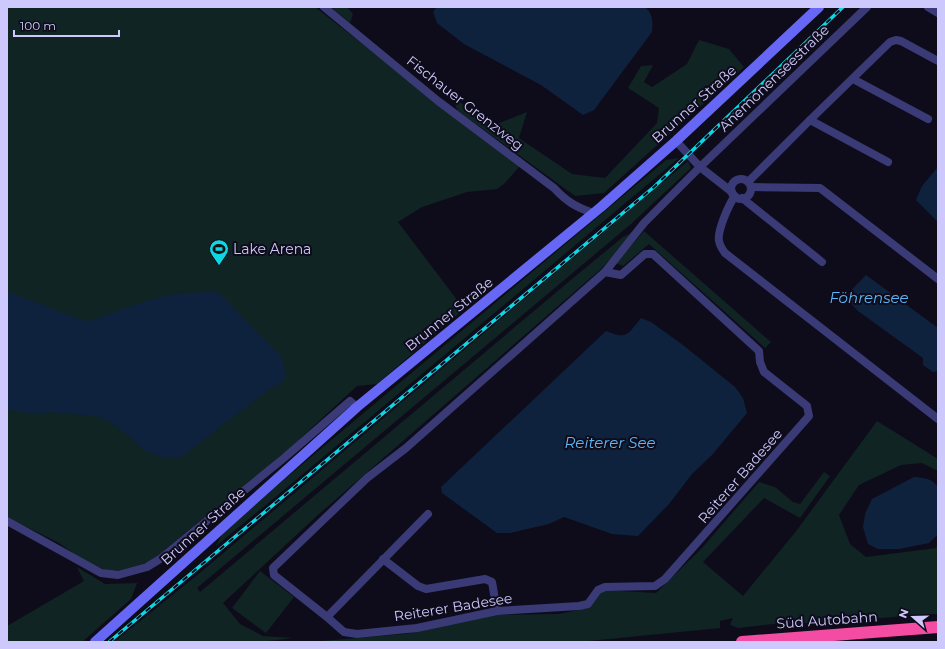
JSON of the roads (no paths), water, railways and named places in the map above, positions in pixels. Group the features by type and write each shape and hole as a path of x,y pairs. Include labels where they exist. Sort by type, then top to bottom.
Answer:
{"highway":[{"name":"Süd Autobahn","path":"742,642 938,627"}],"main road":[{"name":"Brunner Straße","path":"95,642 357,407 593,213 676,141 819,7"}],"street":[{"name":"Fischauer Grenzweg","path":"324,7 438,101 554,188 564,199 581,209 593,213"},
{"name":"Anemonenseestraße","path":"700,167 867,7"},
{"path":"928,7 938,13"},
{"path":"736,195 748,196 750,193 750,184 810,120 890,42 896,40 901,41 938,61"},
{"path":"853,79 928,119"},
{"path":"810,120 888,162"},
{"path":"676,141 700,167 822,262"},
{"name":"Reiterer Badesee","path":"605,272 621,275 645,254 653,254 759,352 760,362 764,372 807,406 810,416 666,579 655,586 605,587 598,590 588,604 579,606 497,611 417,628 357,634 344,632 274,575 273,568 367,478 412,442 605,272 644,223 700,167"},
{"path":"716,178 727,180 743,179 750,184 820,188 938,279"},
{"path":"736,195 732,187 737,180"},
{"path":"736,195 730,202 719,232 719,240 725,253 938,419"},
{"path":"7,521 101,573 118,575 138,570 147,567 160,559 284,458 350,401 357,407"},
{"path":"327,617 383,558 428,514"},
{"path":"383,558 418,586 426,589 485,579 492,582 497,611"}],"water":[{"path":"437,7 645,7 650,12 652,18 652,32 594,110 583,115 541,85 464,44 437,23 433,12"},
{"path":"938,167 938,222 916,200 922,186"},
{"name":"Föhrensee","path":"866,275 938,328 938,371 933,372 923,365 923,358 858,311 845,297"},
{"path":"7,291 84,321 93,320 167,295 217,292 281,356 285,370 285,378 279,385 271,388 181,457 160,457 142,449 131,437 106,420 94,416 49,412 41,414 18,412 7,409"},
{"name":"Reiterer See","path":"641,318 651,322 683,345 735,387 743,398 747,413 712,455 692,474 669,504 638,536 612,534 564,517 549,524 510,533 497,533 442,493 441,487 606,331 618,335 626,334 630,332"},
{"path":"914,477 930,480 938,487 938,534 929,543 899,549 878,549 868,544 863,527 865,514 872,499"}],"railway":[{"path":"109,642 654,187 843,7"}],"place":[{"name":"Lake Arena","path":"219,266"}]}
